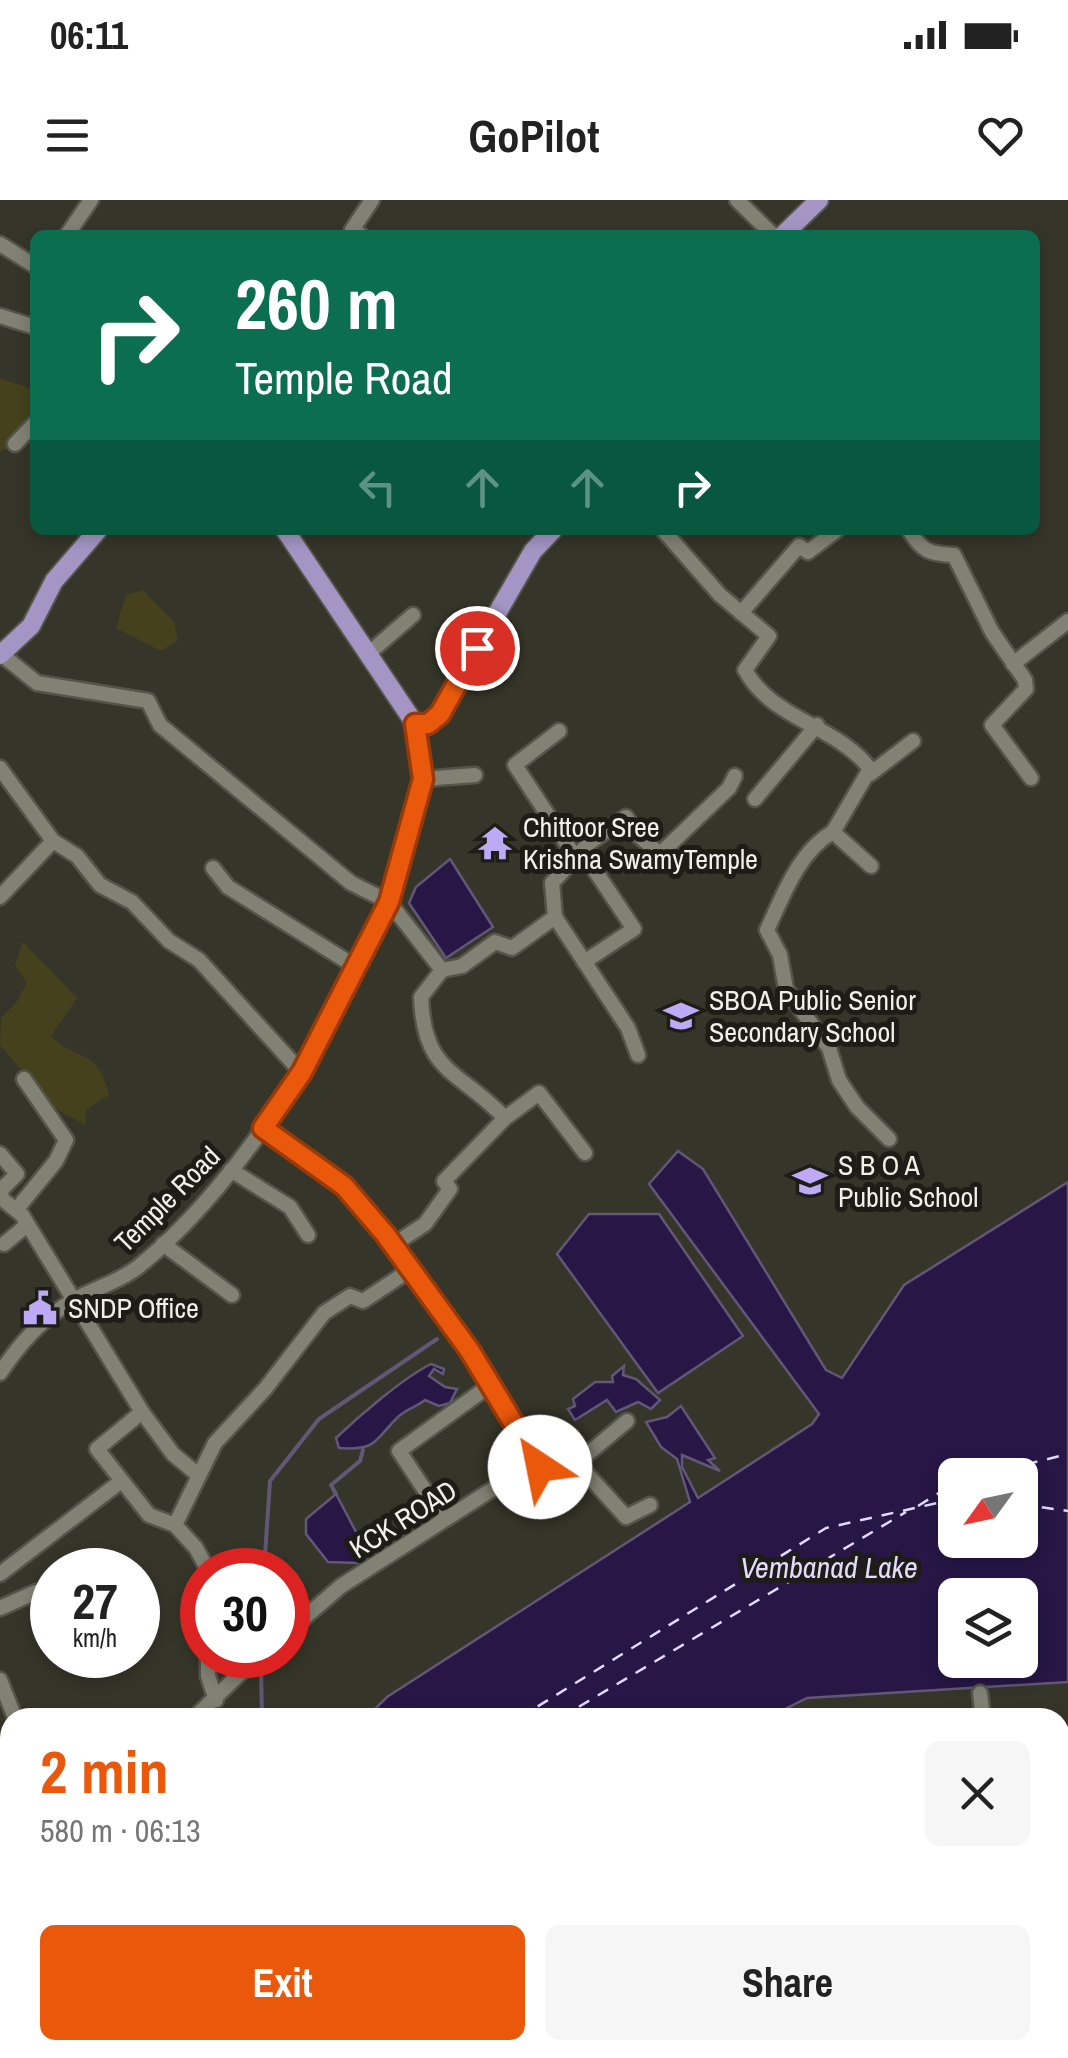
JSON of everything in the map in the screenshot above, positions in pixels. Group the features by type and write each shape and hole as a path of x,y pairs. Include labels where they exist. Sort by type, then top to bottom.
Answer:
{"main road":[{"path":"788,230 819,200"},
{"path":"0,654 32,626 54,581 94,535"},
{"path":"290,535 415,724 428,724 440,714 533,550 548,535"}],"street":[{"path":"70,230 91,200"},
{"path":"352,230 372,200"},
{"path":"737,200 768,230"},
{"path":"0,244 30,263"},
{"path":"0,316 30,325"},
{"path":"14,444 30,428"},
{"path":"668,535 741,612 770,636 746,670 747,675 780,708 853,748 870,774"},
{"path":"741,612 798,546 808,552 830,535"},
{"path":"912,535 920,547 936,556 954,555 1026,689 993,721 992,730 1032,778"},
{"path":"368,654 413,616"},
{"path":"1013,664 1068,620"},
{"path":"0,654 36,682 148,701 160,725 350,882 389,902 442,970"},
{"path":"415,724 423,779 474,775"},
{"path":"755,799 817,726"},
{"path":"559,730 514,766 634,928 584,962"},
{"path":"889,1139 857,1107 839,1080 829,1048 786,989 780,956 767,930 818,841 833,832 870,774 913,741"},
{"path":"0,768 52,841 77,856 100,885 132,902 169,941 199,960 302,1072"},
{"path":"638,1055 628,1028 555,918 552,883 579,854 626,817 660,854 730,788 735,776"},
{"name":"Temple Road","path":"0,1373 32,1330 71,1302 103,1289 163,1244 231,1170 263,1128 302,1072 389,902 423,779"},
{"path":"833,832 871,866"},
{"path":"0,897 52,841"},
{"path":"213,868 228,887 356,967"},
{"path":"505,1118 465,1081 438,1064 429,1050 422,997 442,970 462,966 496,942 512,948 555,918"},
{"path":"16,1210 56,1162 66,1140 24,1079"},
{"path":"393,1245 425,1224 450,1189 444,1181 505,1118 539,1092 585,1154"},
{"path":"263,1128 344,1186 393,1245 540,1467 577,1463 627,1421"},
{"path":"0,1154 17,1174 1,1190 2,1199 26,1225 142,1412 173,1454 197,1474"},
{"path":"231,1170 290,1207 308,1235"},
{"path":"4,1244 26,1225"},
{"path":"163,1244 232,1294"},
{"path":"175,1525 215,1443 274,1379 324,1313 350,1296 363,1301 410,1270"},
{"path":"444,1519 399,1451 488,1386"},
{"path":"142,1412 97,1449 149,1515 175,1525 196,1548"},
{"name":"KCK ROAD","path":"310,1613 341,1586 535,1462"},
{"path":"577,1463 626,1517 650,1505"},
{"path":"0,1574 120,1482"},
{"path":"0,1608 30,1595"},
{"path":"209,1678 216,1700"},
{"path":"206,1708 236,1678"},
{"path":"0,1680 10,1708"},
{"path":"980,1693 982,1708"}],"shaded area":[{"path":"0,378 30,388 30,443 0,451"},
{"path":"143,590 174,622 178,640 161,651 116,628 126,595"},
{"path":"23,942 77,998 51,1036 93,1062 104,1079 109,1095 86,1110 85,1125 56,1109 0,1045 1,1018 16,1003 27,983 15,965"}],"water":[{"path":"450,859 493,927 446,958 409,903 416,887"},
{"name":"Vembanad Lake","path":"678,1151 703,1169 826,1370 842,1378 904,1285 1068,1182 1068,1682 807,1698 787,1708 376,1708 387,1697 690,1502 677,1459 661,1447 646,1422 667,1417 681,1406 715,1458 708,1460 720,1471 682,1455 682,1467 698,1498 812,1424 819,1414 649,1184"},
{"path":"589,1214 659,1214 743,1336 658,1393 557,1254"},
{"path":"431,1364 444,1369 443,1374 434,1369 429,1376 445,1387 457,1389 450,1403 439,1406 425,1400 401,1414 368,1446 339,1448 336,1438 395,1388"},
{"path":"624,1366 623,1375 636,1379 660,1400 651,1409 638,1402 616,1412 607,1400 575,1420 568,1409 575,1406 573,1399 595,1382 613,1382 612,1376"},
{"path":"336,1494 365,1549 358,1563 328,1562 306,1534 306,1519"}],"waterway":[{"path":"265,1548 270,1481 319,1419 437,1339"},
{"path":"336,1494 331,1485 360,1461 363,1450"},
{"path":"261,1678 262,1708"}],"ferry route":[{"path":"1038,1461 1068,1454"},
{"path":"918,1506 938,1494"},
{"path":"535,1708 826,1528 938,1503"},
{"path":"1038,1507 1068,1511"},
{"path":"577,1708 906,1512"}],"place":[{"name":"Chittoor Sree Krishna SwamyTemple","path":"495,843"},
{"name":"SBOA Public Senior Secondary School","path":"681,1016"},
{"name":"S B O A Public School","path":"810,1181"},
{"name":"SNDP Office","path":"40,1308"}],"route":[{"path":"477,648 440,714 428,724 415,724 423,779 389,902 302,1072 263,1128 344,1186 385,1234 470,1351 540,1467"}]}
